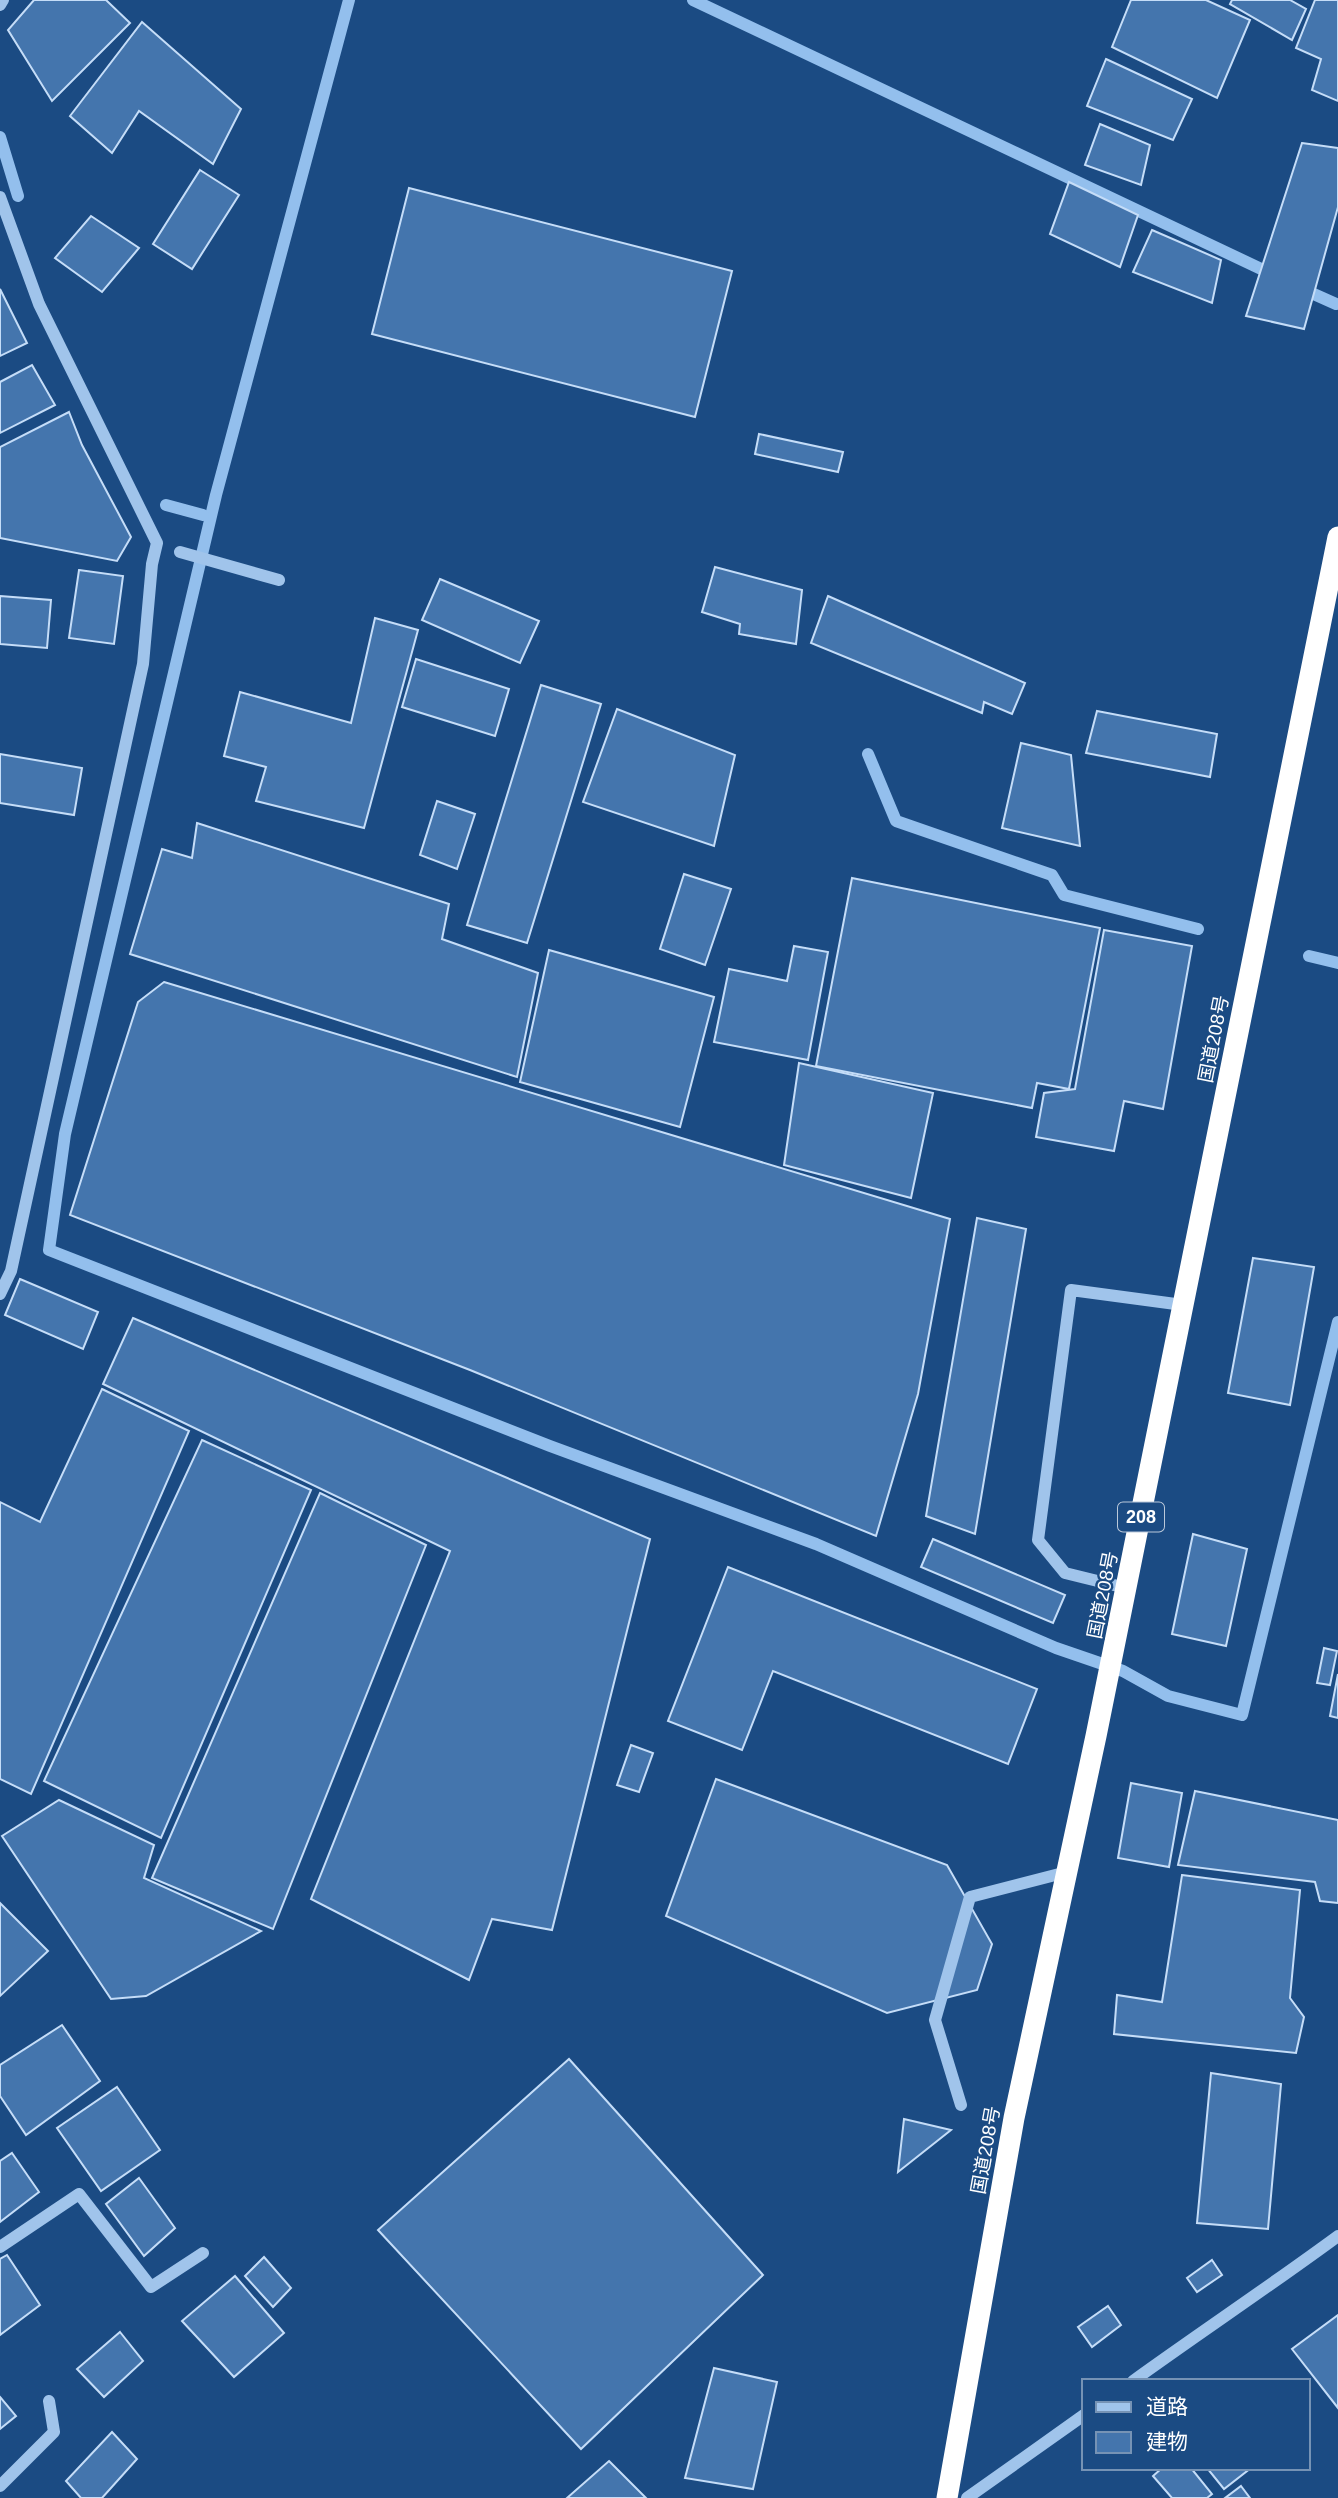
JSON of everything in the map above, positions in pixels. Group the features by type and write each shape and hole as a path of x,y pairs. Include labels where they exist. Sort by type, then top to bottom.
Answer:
{"highway":[{"name":"国道208号","path":"947,2498 1014,2118 1068,1872 1338,537"}],"street":[{"path":"0,5 3,0"},
{"path":"0,197 39,304 157,543 152,564 143,664 10,1271 0,1294"},
{"path":"180,552 279,580"},
{"path":"1126,1588 1065,1573 1038,1540 1072,1290 1183,1305"},
{"path":"961,2105 935,2020 970,1898 1068,1872"},
{"path":"0,2246 79,2194 151,2287 203,2253"},
{"path":"1136,2379 1338,2236"},
{"path":"0,2487 54,2432 50,2401"},
{"path":"967,2498 1082,2416"}],"building":[{"path":"34,0 106,0 130,23 52,101 8,30"},
{"path":"1131,0 1206,0 1250,20 1217,98 1112,47"},
{"path":"1232,0 1290,0 1306,9 1292,40 1230,4"},
{"path":"1315,0 1338,0 1338,101 1312,90 1321,59 1296,48"},
{"path":"142,22 241,109 213,164 139,111 112,153 70,116"},
{"path":"1106,59 1192,99 1173,140 1087,106"},
{"path":"1100,124 1150,145 1141,185 1085,165"},
{"path":"1302,143 1338,148 1338,207 1304,329 1246,316"},
{"path":"200,170 239,195 192,269 153,244"},
{"path":"1069,182 1138,215 1120,267 1050,234"},
{"path":"409,188 732,271 695,417 372,334"},
{"path":"91,216 139,248 102,292 55,258"},
{"path":"1152,230 1221,260 1212,303 1133,272"},
{"path":"0,289 27,343 0,356"},
{"path":"32,365 55,405 0,433 0,382"},
{"path":"69,412 82,445 131,537 117,561 0,538 0,447"},
{"path":"759,434 843,452 838,472 755,454"},
{"path":"715,567 802,590 796,644 739,634 740,624 702,612"},
{"path":"79,570 123,576 114,644 69,638"},
{"path":"440,579 539,621 520,663 422,620"},
{"path":"0,596 51,600 47,648 0,644"},
{"path":"828,596 1025,683 1012,714 984,702 982,713 811,643"},
{"path":"375,618 418,630 364,828 256,801 266,767 224,756 240,692 351,723"},
{"path":"416,659 509,689 495,736 402,707"},
{"path":"541,685 601,704 527,943 467,925"},
{"path":"617,709 735,755 714,846 583,802"},
{"path":"1097,711 1217,734 1210,777 1086,753"},
{"path":"1021,743 1071,755 1080,846 1002,828"},
{"path":"0,754 82,768 74,815 0,803"},
{"path":"437,801 475,814 457,869 420,855"},
{"path":"197,823 449,904 442,939 538,973 517,1077 130,954 162,849 192,858"},
{"path":"684,874 731,889 705,965 660,949"},
{"path":"852,878 1100,928 1069,1089 1037,1083 1032,1108 816,1066"},
{"path":"1104,930 1192,946 1163,1109 1124,1101 1114,1151 1036,1137 1044,1093 1075,1089"},
{"path":"794,946 828,952 808,1060 714,1042 729,969 787,981"},
{"path":"549,950 714,997 680,1127 520,1082"},
{"path":"164,982 950,1219 918,1394 876,1536 470,1370 70,1215 138,1002"},
{"path":"799,1063 933,1093 911,1198 784,1165"},
{"path":"977,1218 1026,1229 975,1534 926,1516"},
{"path":"1253,1258 1314,1267 1290,1405 1228,1393"},
{"path":"20,1279 98,1312 83,1349 5,1315"},
{"path":"133,1318 650,1539 552,1930 492,1919 469,1980 311,1899 450,1551 103,1384"},
{"path":"102,1389 189,1431 31,1794 0,1779 0,1502 40,1522"},
{"path":"202,1440 311,1490 161,1838 44,1781"},
{"path":"320,1493 426,1545 273,1929 152,1878"},
{"path":"1193,1534 1247,1549 1226,1646 1172,1634"},
{"path":"933,1539 1065,1595 1053,1623 921,1567"},
{"path":"728,1567 1037,1689 1008,1764 773,1671 742,1750 668,1721"},
{"path":"1324,1648 1337,1651 1330,1685 1317,1683"},
{"path":"1338,1674 1338,1718 1330,1716"},
{"path":"631,1745 653,1753 639,1792 617,1785"},
{"path":"716,1779 947,1865 992,1944 977,1990 887,2013 666,1916"},
{"path":"1131,1783 1182,1793 1169,1867 1118,1858"},
{"path":"1195,1791 1338,1820 1338,1903 1320,1901 1315,1882 1178,1865"},
{"path":"59,1800 154,1845 144,1878 261,1931 146,1996 111,1999 2,1836"},
{"path":"1182,1875 1300,1890 1290,1998 1304,2017 1296,2053 1114,2034 1117,1995 1162,2002"},
{"path":"0,1903 48,1951 0,1996"},
{"path":"62,2025 100,2081 26,2135 0,2096 0,2065"},
{"path":"569,2059 763,2275 581,2449 378,2230"},
{"path":"1211,2073 1281,2084 1268,2229 1197,2223"},
{"path":"117,2087 160,2150 101,2191 57,2128"},
{"path":"904,2119 951,2130 898,2172"},
{"path":"12,2153 39,2192 0,2222 0,2161"},
{"path":"139,2178 175,2228 144,2256 106,2204"},
{"path":"7,2255 40,2305 0,2335 0,2259"},
{"path":"264,2257 291,2288 273,2307 245,2276"},
{"path":"1212,2260 1222,2275 1197,2292 1187,2278"},
{"path":"235,2276 284,2333 234,2377 182,2321"},
{"path":"1108,2306 1121,2325 1092,2347 1078,2327"},
{"path":"1338,2315 1338,2408 1292,2349"},
{"path":"120,2332 143,2361 104,2397 77,2369"},
{"path":"714,2368 777,2382 753,2489 685,2478"},
{"path":"0,2397 16,2416 0,2429"},
{"path":"112,2432 137,2459 102,2498 81,2498 66,2481"},
{"path":"609,2461 646,2498 567,2498"},
{"path":"1160,2470 1193,2470 1212,2494 1207,2498 1172,2498 1153,2476"},
{"path":"1209,2470 1248,2470 1224,2489"},
{"path":"1241,2486 1250,2498 1225,2498"}],"waterway":[{"path":"349,0 216,495 65,1134 49,1250 550,1446 816,1544 1056,1648 1123,1671 1168,1696 1242,1715 1338,1322"},
{"path":"693,0 1276,276"},
{"path":"0,137 18,196"},
{"path":"1298,287 1336,304"},
{"path":"166,505 203,515"},
{"path":"868,754 896,821 1052,875 1064,895 1198,929"},
{"path":"1309,956 1338,963"}]}
